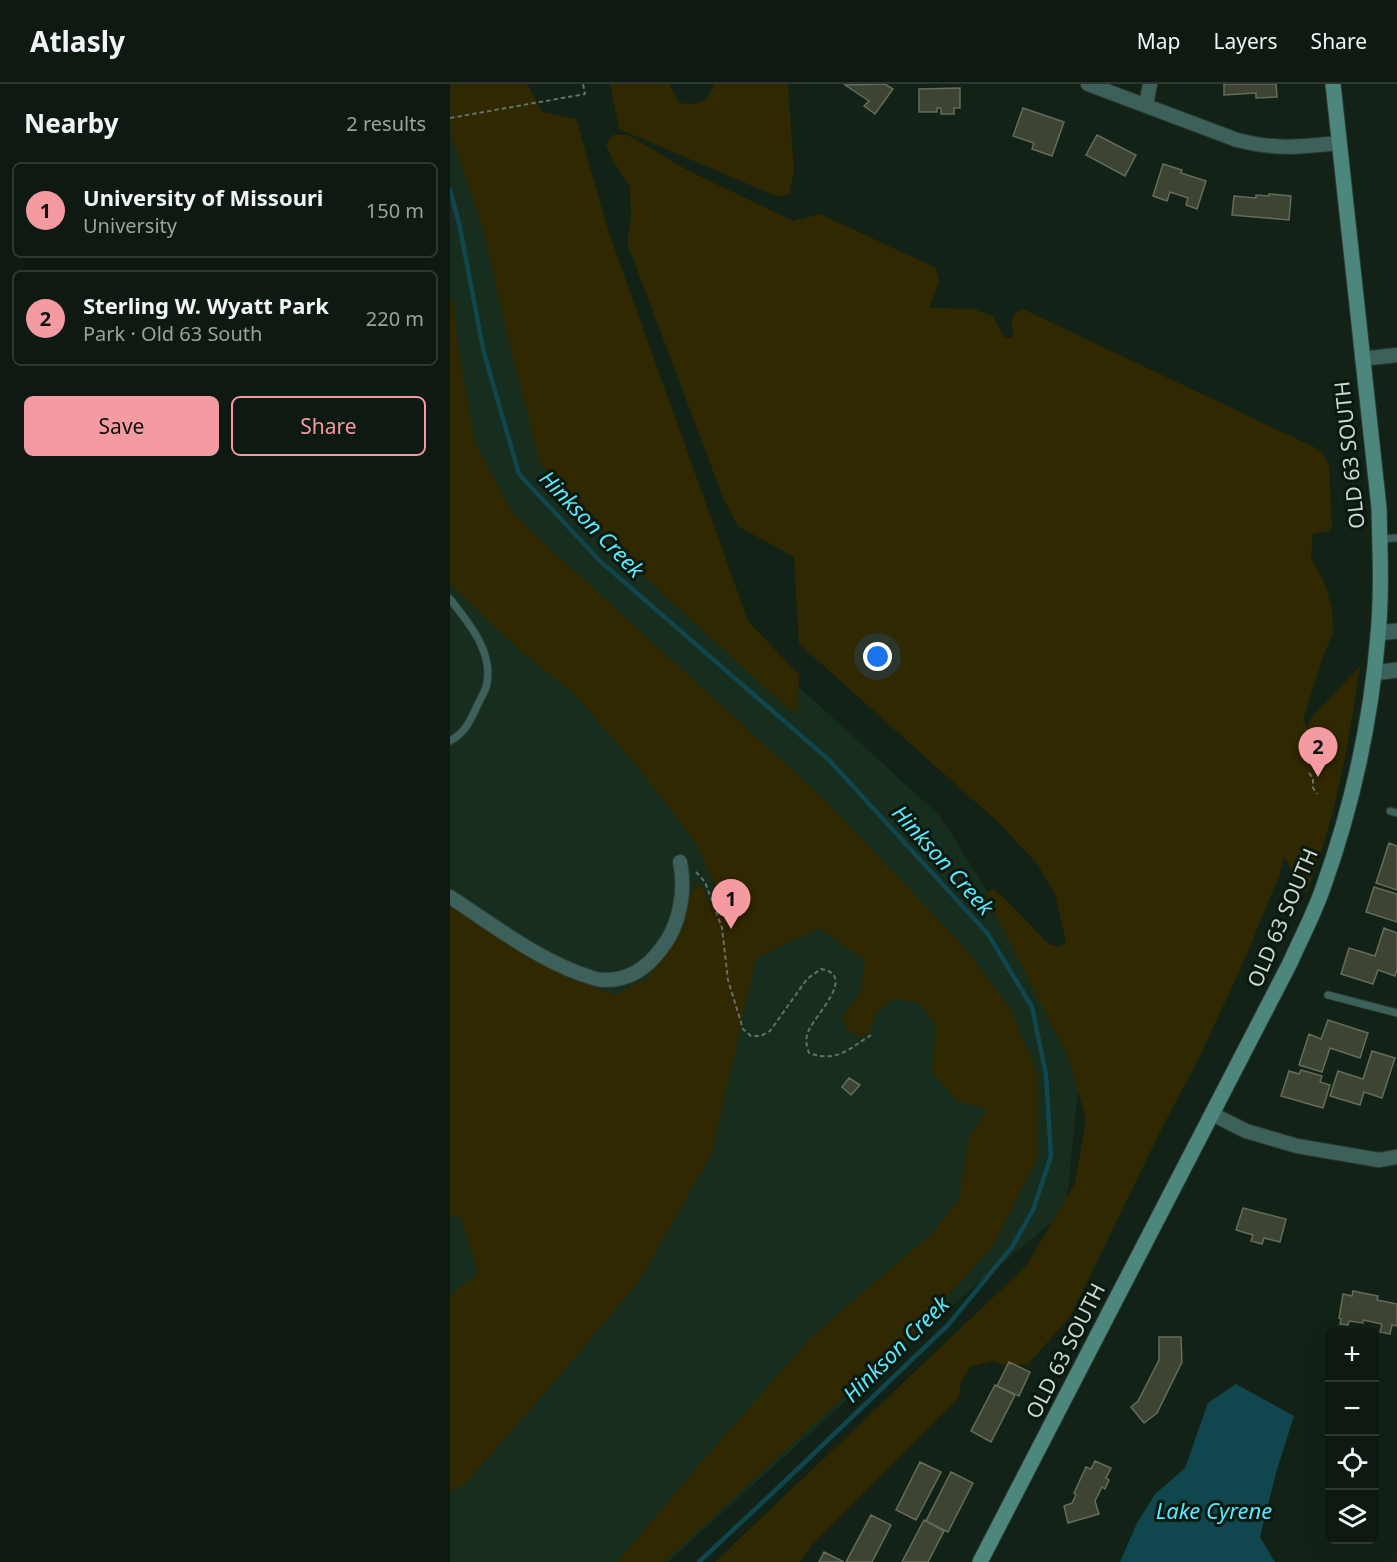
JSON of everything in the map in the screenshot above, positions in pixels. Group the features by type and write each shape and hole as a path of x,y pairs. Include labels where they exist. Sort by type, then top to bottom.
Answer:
{"main road":[{"name":"OLD 63 SOUTH","path":"980,1562 1290,963 1323,889 1348,809 1370,706 1374,674 1378,633 1379,539 1378,508 1333,84"}],"street":[{"path":"1088,84 1237,140 1258,145 1281,148 1338,142"},
{"path":"1146,105 1150,84"},
{"path":"1362,359 1397,355"},
{"path":"1378,633 1397,631"},
{"path":"1374,674 1397,670"},
{"path":"450,897 510,936 566,968 600,980 615,980 630,976 653,959 666,943 676,921 682,899 683,877 680,865"},
{"path":"1212,1114 1246,1131 1297,1146 1379,1160 1397,1157"}],"lane":[{"path":"1379,539 1397,538"},
{"path":"450,599 473,629 487,661 487,683 462,734 450,741"},
{"path":"1329,995 1397,1013"}],"path":[{"path":"450,118 585,94 583,84"},
{"path":"1309,773 1313,778 1313,788 1317,794"},
{"path":"680,865 697,872 709,891 722,928 728,980 743,1029 751,1036 761,1036 770,1030 807,979 820,969 830,971 835,976 836,984 822,1011 809,1029 805,1042 809,1053 820,1057 839,1056 871,1035"}],"shaded area":[{"path":"450,84 487,84 546,455 940,816 1083,1042 1066,1210 942,1314 668,1562 450,1562"},
{"path":"450,84 527,84 542,112 576,119 609,233 748,621 799,675 797,713 789,710 650,582 540,464 483,229 451,135"},
{"path":"610,84 669,84 679,103 692,104 705,99 714,84 788,84 794,172 789,194 778,197 619,129"},
{"path":"612,135 628,135 687,170 793,221 820,214 936,268 939,281 929,308 973,309 993,316 1004,337 1011,338 1014,333 1011,324 1013,315 1023,309 1320,450 1329,464 1332,527 1328,532 1313,533 1311,558 1325,584 1332,609 1333,633 1303,720 1307,728 1311,718 1360,666 1346,754 1333,810 1306,894 1284,857 1279,876 1244,961 1200,1056 1162,1128 1070,1317 1028,1364 1003,1366 993,1361 970,1367 961,1383 959,1397 811,1546 800,1562 715,1562 1026,1266 1075,1183 1086,1119 1068,1057 985,894 993,889 1002,896 1049,944 1059,947 1066,942 1055,895 1038,865 1000,824 799,644 794,557 738,526 724,500 627,243 631,218 630,187 613,161 606,145"},
{"path":"450,297 453,303 475,443 513,513 825,800 963,946 1010,1008 1037,1073 1037,1159 994,1244 926,1321 664,1562 617,1562 812,1336 934,1232 959,1198 969,1138 987,1109 957,1101 932,1072 936,1027 921,1004 894,998 878,1011 870,1031 860,1038 847,1030 842,1016 860,995 865,961 819,928 756,958 712,1153 639,1281 464,1485 450,1492 450,1295 478,1273 460,1216 450,1217 450,901 567,977 615,995 647,978 677,936 692,890 699,882 709,901 715,886 695,842 636,765 574,694 519,650 450,584"}],"water":[{"name":"Lake Cyrene","path":"1236,1384 1294,1416 1276,1473 1260,1537 1275,1562 1120,1562 1137,1523 1155,1494 1185,1468 1208,1403"}],"building":[{"path":"885,84 893,89 875,114 864,106 869,101 845,85"},
{"path":"1224,84 1276,84 1277,97 1256,98 1256,93 1224,95"},
{"path":"960,88 960,108 954,108 954,114 941,114 941,108 937,108 937,112 919,112 919,89"},
{"path":"1023,108 1064,122 1052,156 1032,149 1034,143 1013,136"},
{"path":"1097,135 1136,155 1125,176 1086,155"},
{"path":"1163,164 1206,181 1197,209 1186,205 1188,198 1170,192 1167,201 1153,196"},
{"path":"1269,194 1291,196 1289,220 1232,215 1234,196 1256,198 1256,195 1269,196"},
{"path":"1389,843 1397,846 1397,890 1376,883"},
{"path":"1374,887 1397,894 1397,922 1366,912"},
{"path":"1384,928 1397,933 1395,976 1378,970 1373,984 1341,974 1349,948 1375,956"},
{"path":"1328,1020 1368,1033 1360,1058 1330,1048 1322,1072 1299,1065 1309,1034 1321,1039"},
{"path":"1372,1051 1395,1058 1382,1098 1364,1092 1360,1105 1330,1096 1338,1071 1363,1079"},
{"path":"1301,1070 1322,1076 1320,1082 1330,1085 1323,1108 1281,1096 1289,1071 1299,1074"},
{"path":"849,1078 860,1085 851,1095 842,1087"},
{"path":"1243,1208 1286,1219 1280,1242 1264,1238 1262,1244 1251,1241 1253,1235 1236,1230"},
{"path":"1353,1291 1378,1296 1377,1300 1397,1304 1397,1326 1392,1325 1390,1334 1380,1332 1382,1324 1363,1320 1363,1323 1349,1321 1348,1325 1340,1324 1343,1294 1352,1296"},
{"path":"1159,1337 1181,1337 1182,1362 1157,1413 1144,1423 1131,1407 1138,1401 1159,1360"},
{"path":"1009,1362 1030,1372 1019,1396 997,1386"},
{"path":"995,1385 1015,1395 991,1442 971,1431"},
{"path":"1095,1461 1111,1468 1106,1478 1109,1480 1105,1489 1102,1487 1095,1501 1099,1514 1068,1523 1064,1506 1072,1503 1086,1467 1091,1469"},
{"path":"920,1462 941,1472 916,1520 896,1510"},
{"path":"951,1472 973,1483 948,1532 926,1521"},
{"path":"871,1515 891,1525 872,1562 846,1562"},
{"path":"924,1520 944,1531 928,1562 902,1562"},
{"path":"824,1552 844,1562 819,1562"}],"waterway":[{"name":"Hinkson Creek","path":"450,190 459,223 484,353 519,474 600,561 829,760 988,934 1032,1007 1046,1075 1051,1156 1033,1210 1012,1247 948,1325 699,1562"}],"place":[{"name":"Sterling W. Wyatt Park","path":"1318,777"},
{"name":"University of Missouri","path":"731,929"}]}
